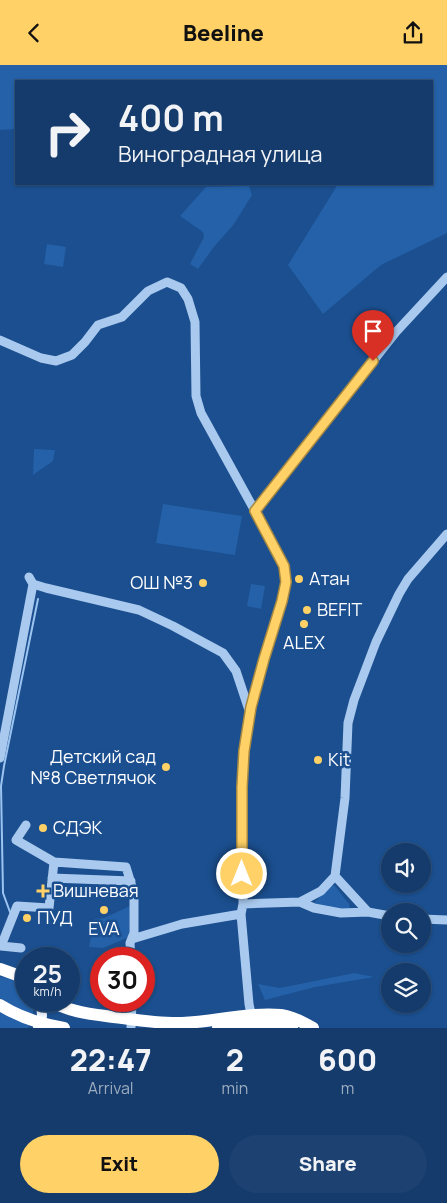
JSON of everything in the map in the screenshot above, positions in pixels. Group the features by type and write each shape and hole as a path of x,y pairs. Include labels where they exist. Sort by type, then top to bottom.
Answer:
{"highway":[{"path":"0,1005 39,1026 64,1028"},
{"path":"80,1011 132,1024 252,1021 292,1028"},
{"path":"212,1028 281,1015 300,1020 313,1028"}],"main road":[{"path":"39,1026 41,1012"}],"street":[{"path":"255,511 396,331 447,277"},
{"path":"0,340 41,358 56,361 72,355 85,343 98,325 122,317 148,291 167,282 181,289 188,299 195,321 196,396 201,413 284,566 286,582 250,713 244,751 242,787 243,904 241,914 252,1021"},
{"path":"300,902 321,891 335,876 345,798 348,723 354,701 389,612 408,579 447,534"},
{"path":"0,758 31,580 46,588 139,610 223,653 236,671 250,713"},
{"path":"26,825 16,840 54,862 126,867 134,893 134,933 131,947"},
{"path":"15,947 1,946 17,906 49,907 54,862"},
{"path":"335,876 368,912"},
{"path":"52,878 131,881"},
{"path":"243,904 300,902 314,908 341,913 368,912 381,914"},
{"path":"131,941 182,924 241,914"},
{"path":"431,919 447,920"}],"shaded area":[{"path":"0,65 447,65 447,233 381,265 323,314 288,265 337,185 433,185 433,80 15,80 15,129 0,130"},
{"path":"249,186 252,195 234,224 198,269 190,264 204,237 203,232 180,216 206,187"},
{"path":"47,244 66,247 63,267 44,264"},
{"path":"34,449 55,450 53,461 33,475"},
{"path":"163,504 242,516 235,555 156,543"},
{"path":"251,584 265,586 261,609 247,606"},
{"path":"331,885 335,886 349,904 350,909 331,910 314,903"},
{"path":"130,906 129,937 105,947 89,947 94,919 104,918"},
{"path":"354,973 374,977 315,987 265,1000 258,984 280,988"},
{"path":"0,977 15,982 15,1008 0,998"},
{"path":"0,1010 30,1025 28,1028 0,1028"},
{"path":"24,1012 33,1012 33,1016"}],"waterway":[{"path":"10,912 3,893 1,786 38,599"}],"place":[{"name":"Атан","path":"299,579"},
{"name":"ОШ №3","path":"203,583"},
{"name":"BEFIT","path":"307,610"},
{"name":"ALEX","path":"304,624"},
{"name":"Kit","path":"318,760"},
{"name":"Детский сад №8 Светлячок","path":"166,767"},
{"name":"СДЭК","path":"43,828"},
{"name":"Вишневая","path":"43,891"},
{"name":"EVA","path":"104,910"},
{"name":"ПУД","path":"27,918"}],"route":[{"path":"242,874 244,751 251,707 286,582 284,566 280,555 264,531 255,511 373,361"}]}
